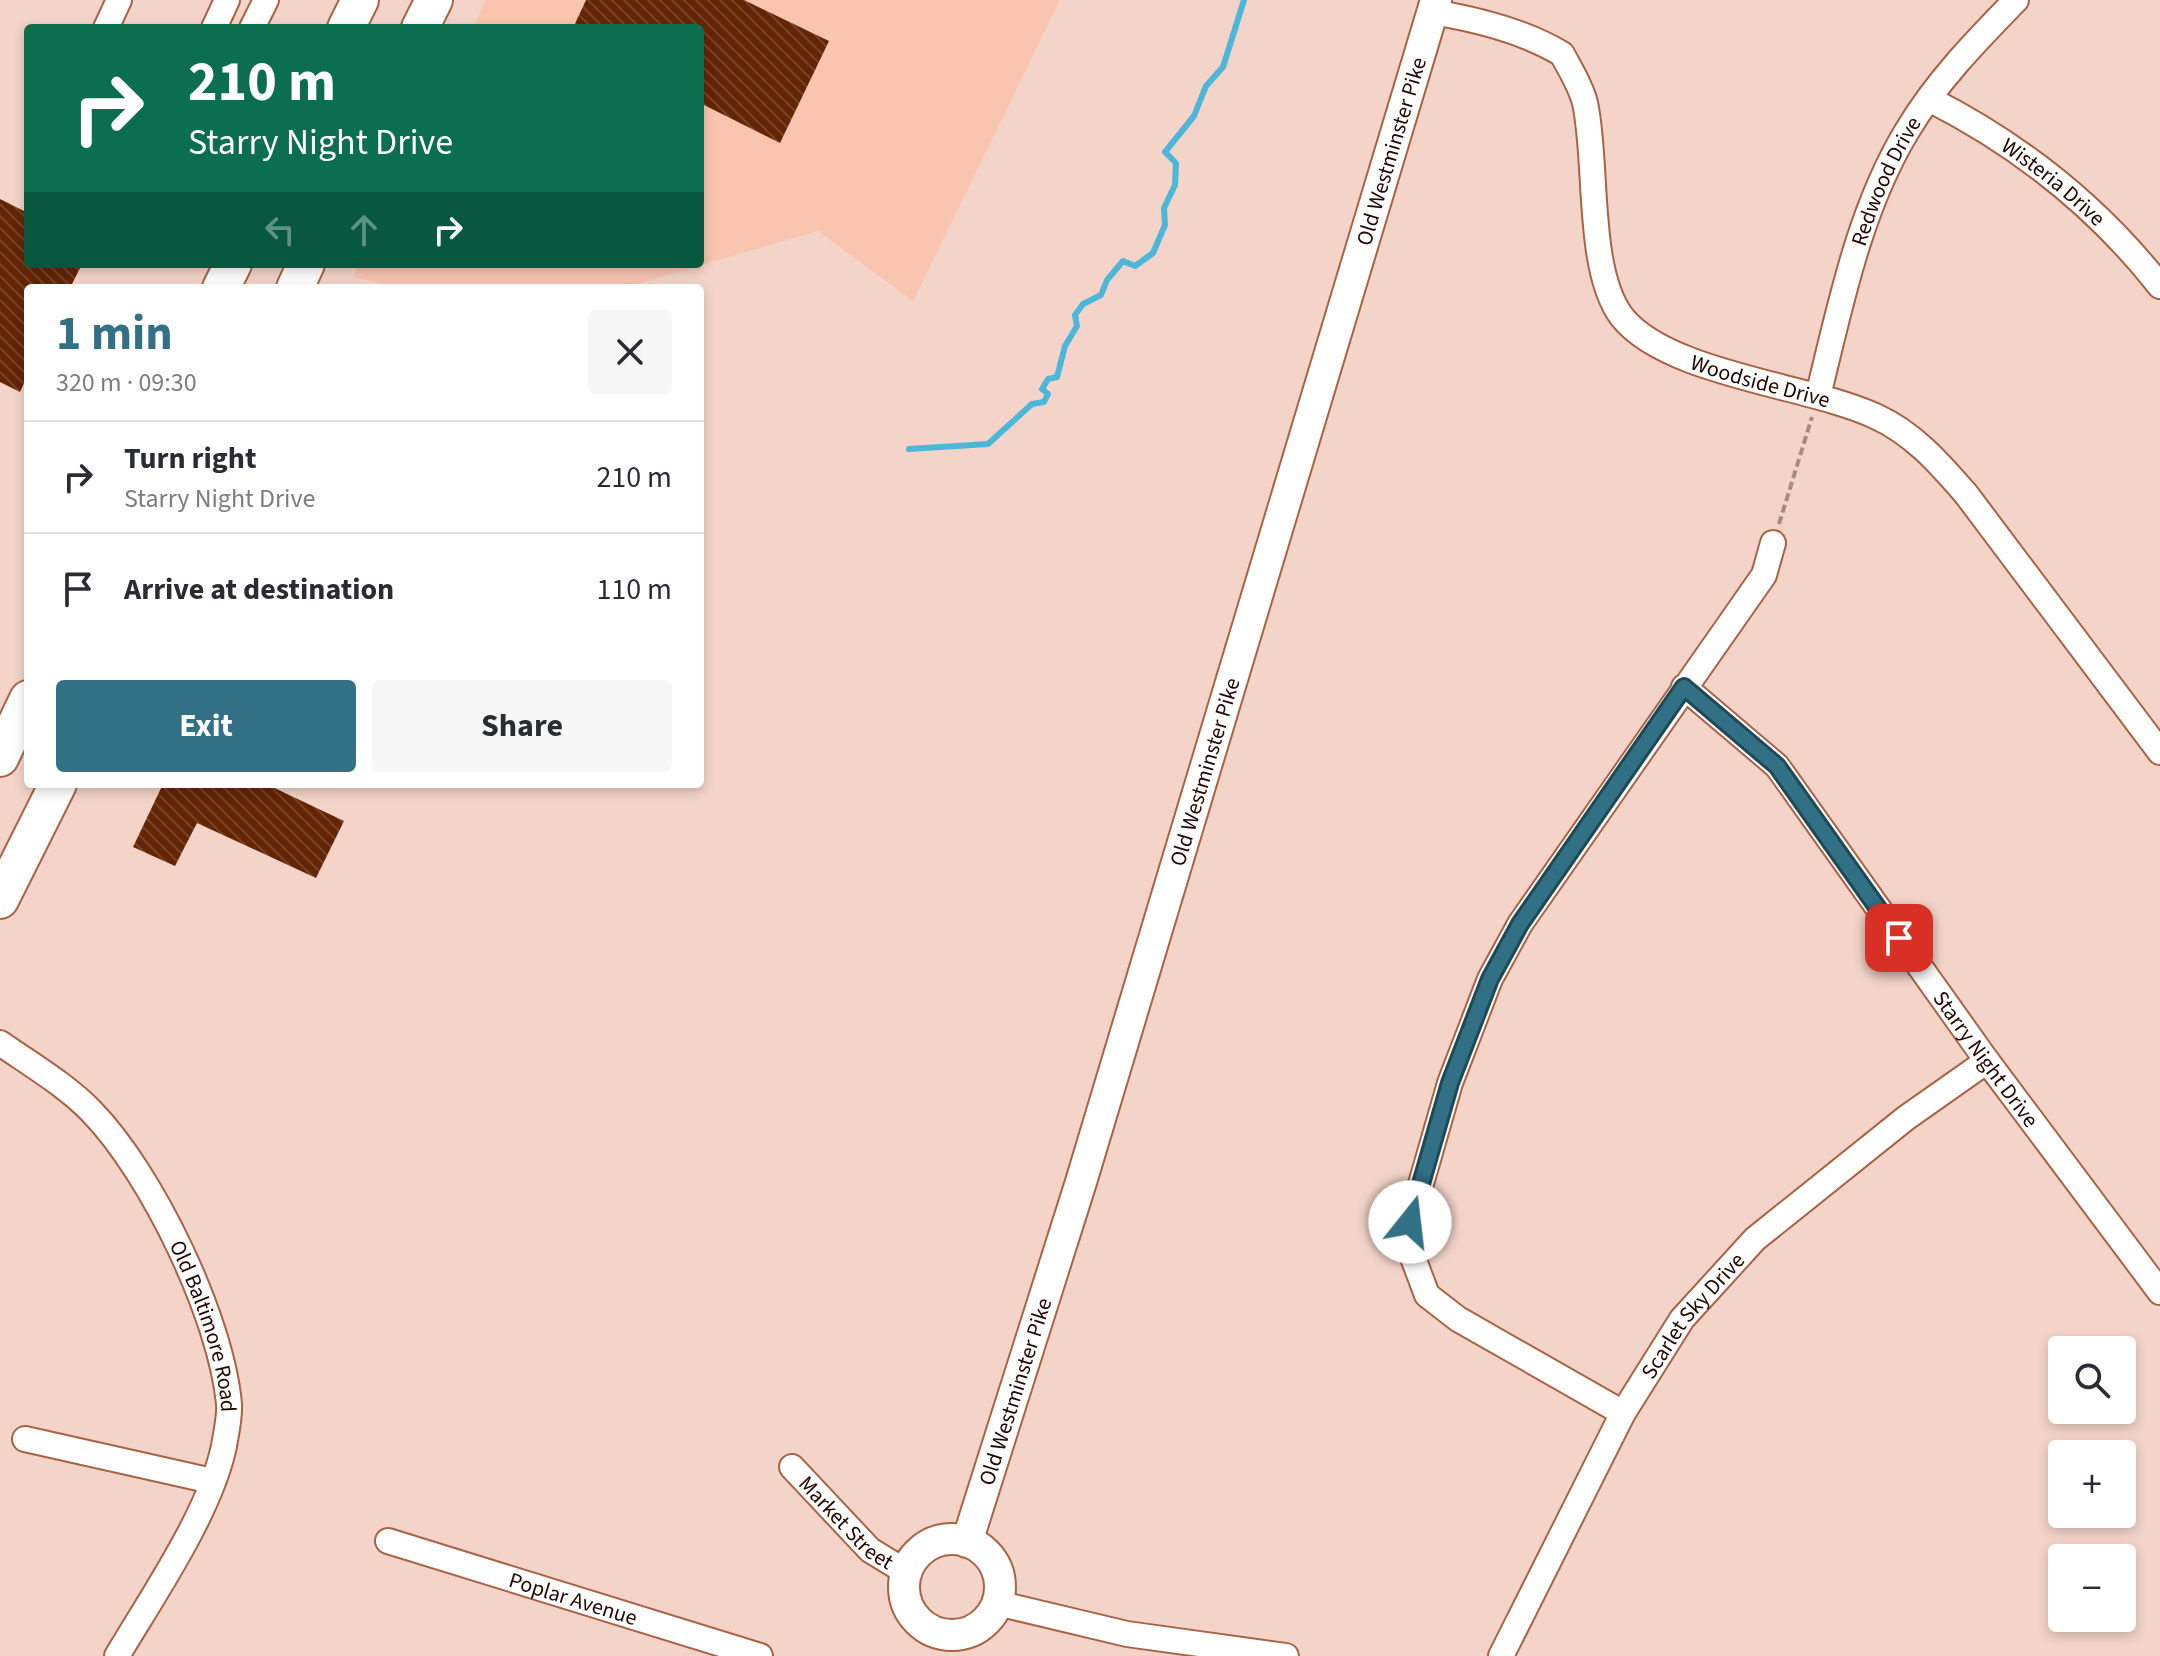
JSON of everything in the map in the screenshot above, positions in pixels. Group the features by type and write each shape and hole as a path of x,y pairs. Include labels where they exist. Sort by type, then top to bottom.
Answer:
{"highway":[{"path":"348,24 360,0"},
{"path":"422,24 434,0"},
{"path":"0,758 24,707"},
{"path":"0,900 56,788"}],"main road":[{"name":"Old Westminster Pike","path":"967,1542 1126,1034 1434,6"},
{"path":"952,1538 967,1542 992,1560 999,1578 997,1603 991,1616 977,1629 935,1645 906,1603 903,1580 912,1558 930,1543 952,1538"}],"street":[{"path":"108,24 119,0"},
{"path":"216,24 227,0"},
{"path":"254,24 266,0"},
{"name":"Redwood Drive","path":"1818,396 1864,230 1892,159 1929,99 1965,53 2016,0"},
{"name":"Woodside Drive","path":"1434,6 1510,31 1562,54 1585,102 1605,283 1622,317 1636,330 1684,357 1718,370 1818,396 1874,415 1905,432 1931,454 1966,494 2160,752"},
{"name":"Wisteria Drive","path":"1929,99 2007,143 2061,184 2107,223 2160,286"},
{"path":"1623,1413 1458,1319 1427,1295 1409,1247 1410,1222 1450,1083 1490,979 1520,924 1764,575 1773,543"},
{"name":"Starry Night Drive","path":"1684,687 1777,766 1987,1061 2160,1292"},
{"name":"Old Baltimore Road","path":"0,1043 91,1110 130,1157 159,1209 209,1319 229,1405 223,1448 212,1481 177,1553 117,1656"},
{"name":"Scarlet Sky Drive","path":"1501,1656 1623,1413 1682,1319 1755,1239 1906,1118 1987,1061"},
{"path":"25,1439 212,1481"},
{"name":"Market Street","path":"792,1467 870,1550 906,1572"},
{"name":"Poplar Avenue","path":"388,1541 760,1656"},
{"path":"997,1603 1127,1645 1286,1656"}],"path":[{"path":"1773,543 1818,396"}],"shaded area":[{"path":"486,0 1060,0 913,301 818,231 704,264 704,24 475,24"},
{"path":"357,268 692,268 638,284 385,284 353,277"}],"building":[{"path":"586,0 744,0 829,41 780,143 704,105 704,24 575,24"},
{"path":"0,199 24,211 24,268 80,268 72,284 24,284 24,384 20,392 0,382"},
{"path":"161,788 274,788 344,821 316,878 197,823 175,866 133,847"}],"waterway":[{"path":"909,449 988,444 1032,404 1044,402 1048,394 1042,389 1048,379 1057,377 1065,346 1077,326 1075,315 1083,304 1101,295 1107,280 1123,261 1135,266 1153,253 1165,225 1164,208 1175,185 1176,163 1165,152 1194,116 1206,86 1223,67 1244,0"}],"route":[{"path":"1410,1222 1450,1083 1490,979 1520,924 1684,687 1777,766 1899,938"}]}
